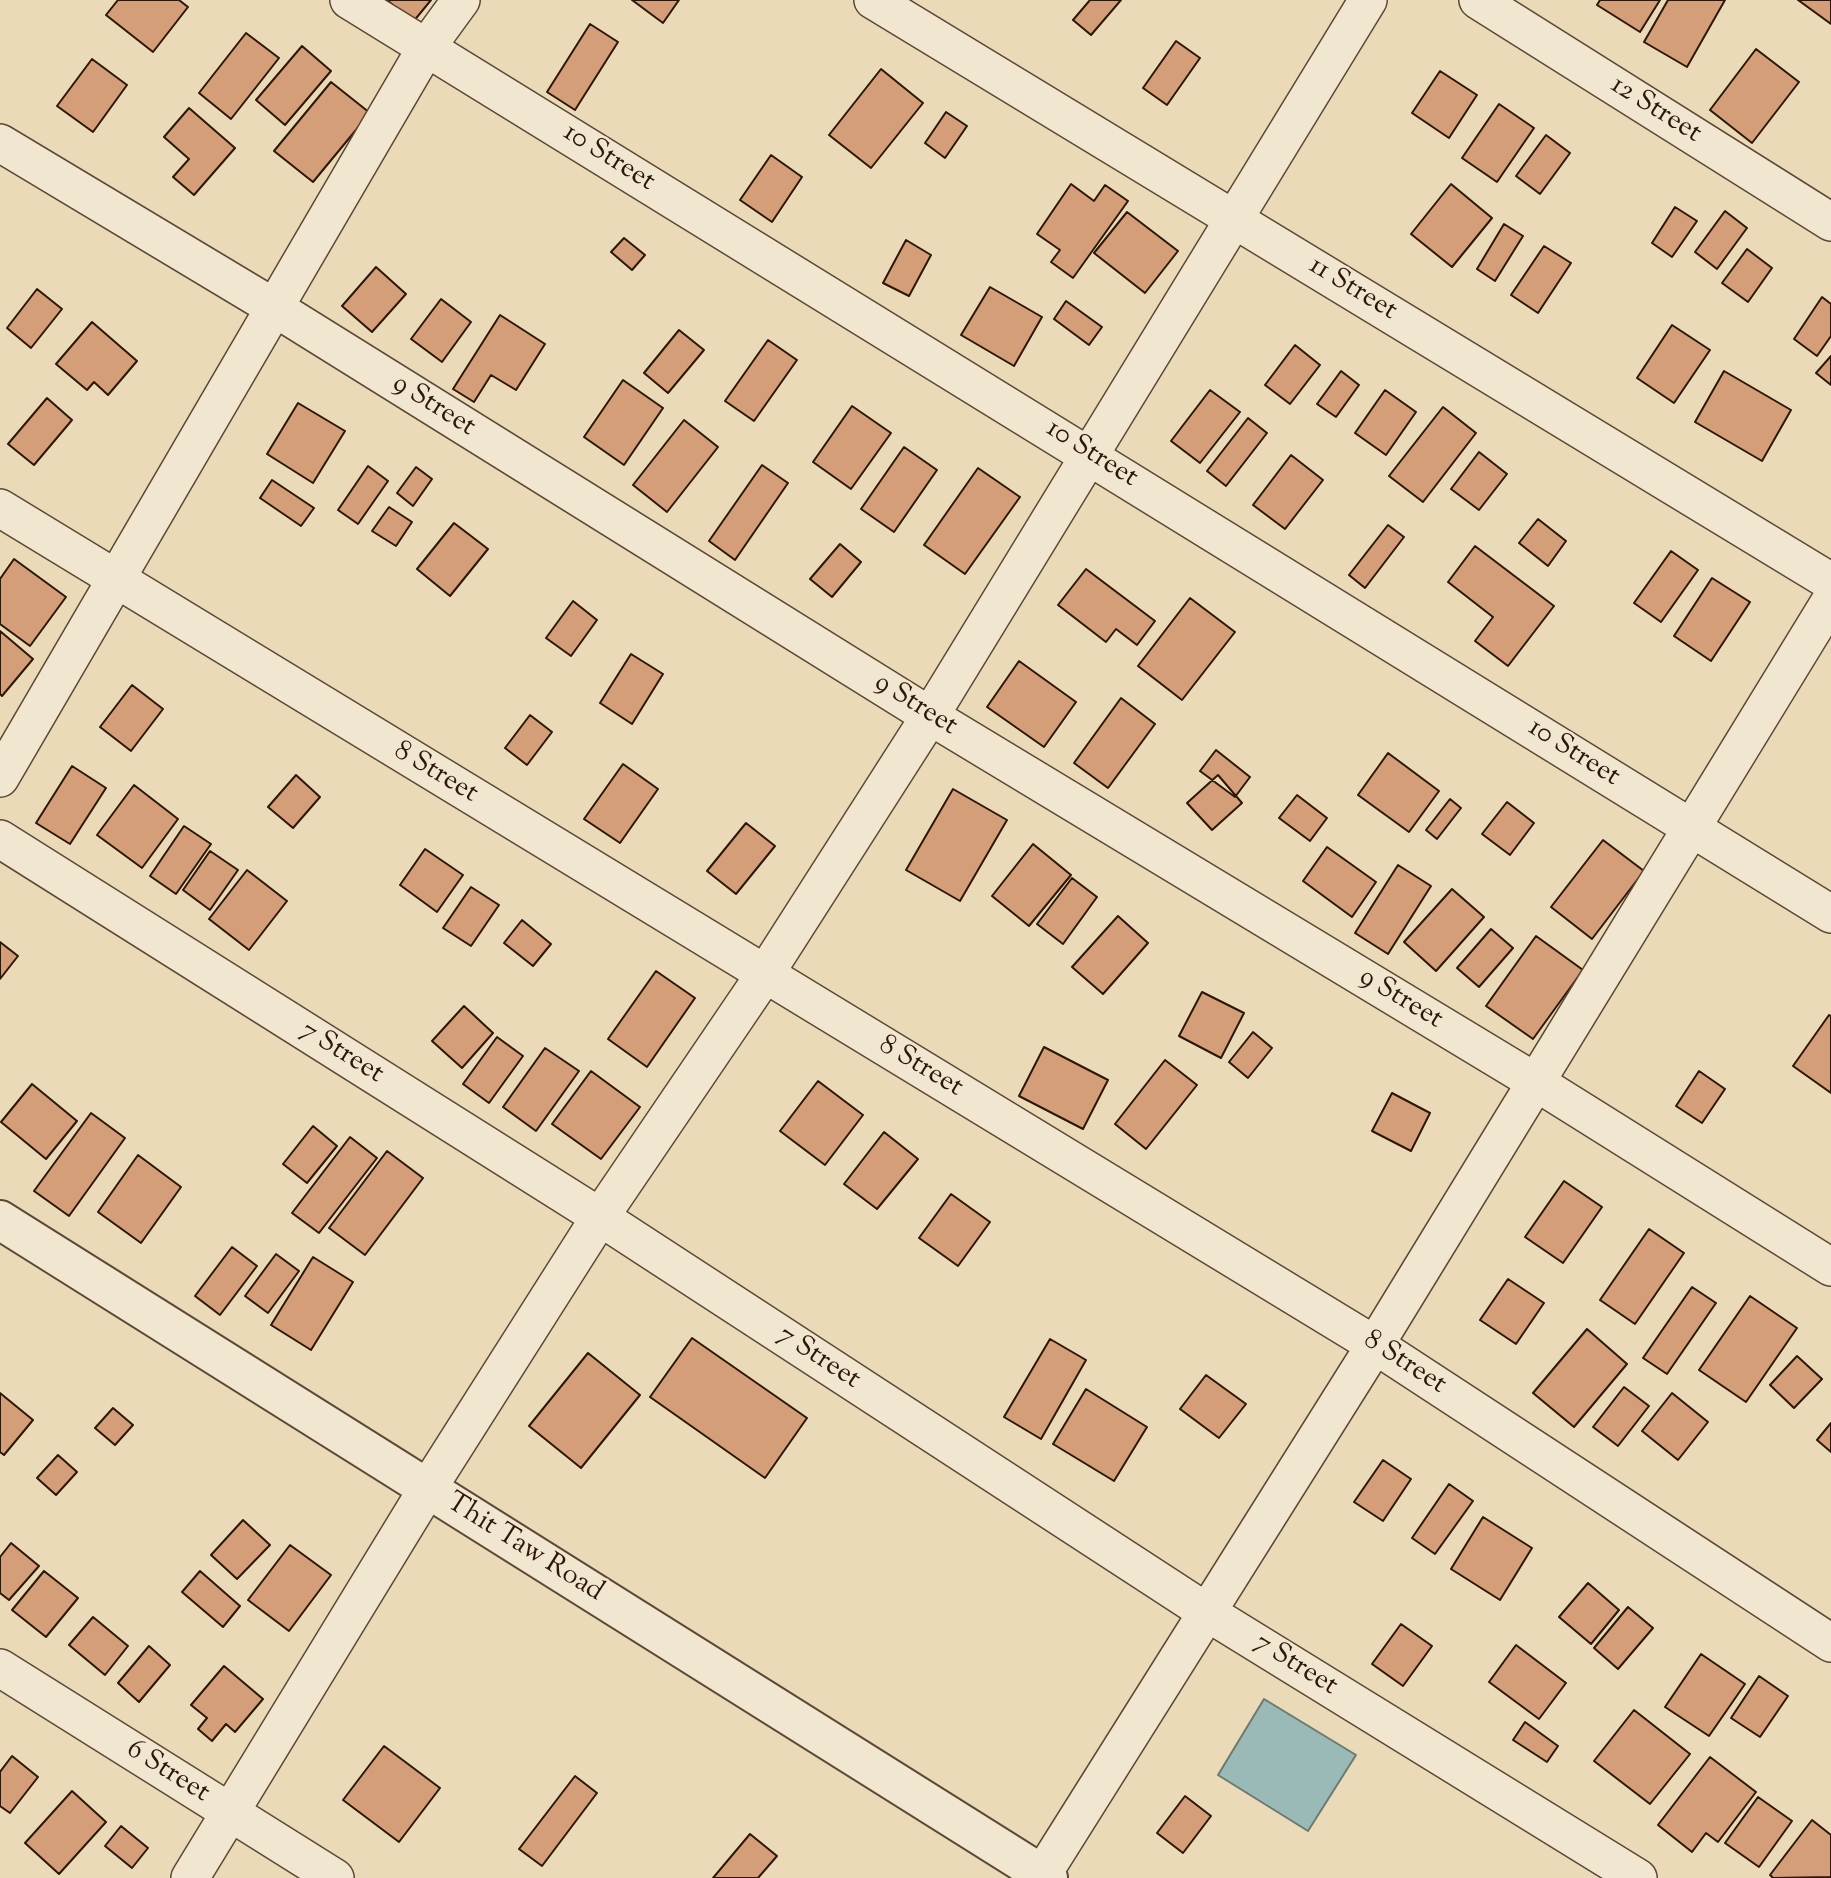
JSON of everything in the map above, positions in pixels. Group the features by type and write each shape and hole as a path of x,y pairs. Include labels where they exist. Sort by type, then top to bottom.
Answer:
{"street":[{"name":"10 Street","path":"349,0 1091,455 1831,914"},
{"path":"0,778 426,48 461,0"},
{"name":"11 Street","path":"873,0 1831,582"},
{"path":"190,1878 428,1488 600,1217 765,974 930,716 1368,0"},
{"name":"12 Street","path":"1478,0 1831,222"},
{"name":"9 Street","path":"0,143 275,308 930,716 1534,1081 1831,1267"},
{"name":"8 Street","path":"0,508 114,580 1375,1345 1831,1643"},
{"path":"1044,1877 1205,1611 1375,1345 1534,1081 1831,600"},
{"name":"7 Street","path":"0,839 600,1217 1205,1611 1638,1878"},
{"name":"Thit Taw Road","path":"0,1220 1044,1877"},
{"name":"6 Street","path":"0,1668 335,1878"}],"water":[{"path":"1264,1699 1356,1755 1308,1831 1218,1775"}],"building":[{"path":"118,0 179,0 188,7 153,52 106,15"},
{"path":"387,0 431,0 413,22"},
{"path":"632,0 679,0 663,23"},
{"path":"1090,0 1121,0 1091,35 1073,20"},
{"path":"1600,0 1660,0 1640,32 1597,5"},
{"path":"1668,0 1725,0 1687,67 1644,42"},
{"path":"1798,0 1831,0 1831,24"},
{"path":"590,24 618,42 575,110 547,92"},
{"path":"246,33 279,58 231,119 199,93"},
{"path":"1176,41 1200,58 1167,105 1143,88"},
{"path":"302,46 331,71 285,125 256,100"},
{"path":"1756,49 1799,82 1752,143 1710,110"},
{"path":"92,59 127,85 93,132 57,106"},
{"path":"881,69 923,103 871,168 829,135"},
{"path":"1440,71 1477,95 1449,138 1412,113"},
{"path":"331,82 370,113 313,182 274,151"},
{"path":"1499,104 1534,128 1497,182 1462,158"},
{"path":"189,108 235,148 194,195 173,177 189,159 164,137"},
{"path":"946,112 967,126 945,158 925,143"},
{"path":"1546,135 1570,153 1540,194 1516,176"},
{"path":"771,155 802,177 772,222 740,200"},
{"path":"1071,184 1094,201 1105,185 1128,201 1073,278 1051,262 1060,250 1037,234"},
{"path":"1451,184 1492,218 1452,267 1411,234"},
{"path":"1675,207 1697,221 1672,257 1652,243"},
{"path":"1725,211 1747,228 1717,269 1695,252"},
{"path":"1127,212 1178,251 1145,293 1094,253"},
{"path":"1504,224 1523,236 1495,281 1477,269"},
{"path":"624,238 645,255 632,270 611,252"},
{"path":"906,240 931,255 909,296 883,283"},
{"path":"1544,246 1571,263 1538,313 1511,295"},
{"path":"1747,249 1772,268 1748,302 1722,283"},
{"path":"376,267 406,294 372,332 342,306"},
{"path":"990,287 1042,317 1014,366 961,335"},
{"path":"37,289 62,309 31,348 7,328"},
{"path":"1822,297 1831,304 1831,336 1817,356 1794,339"},
{"path":"441,299 471,322 442,362 411,339"},
{"path":"1066,301 1102,327 1089,345 1054,319"},
{"path":"500,315 545,344 516,390 491,375 474,402 453,389"},
{"path":"92,322 137,361 108,395 94,382 87,390 56,364"},
{"path":"1672,325 1710,350 1674,403 1637,378"},
{"path":"679,330 704,350 668,393 644,373"},
{"path":"768,340 797,360 754,421 725,401"},
{"path":"1295,345 1320,365 1290,404 1265,385"},
{"path":"1831,356 1831,385 1816,373"},
{"path":"1341,371 1359,385 1336,417 1317,404"},
{"path":"1724,371 1791,410 1762,461 1695,422"},
{"path":"623,380 663,408 624,465 584,437"},
{"path":"1210,390 1240,412 1200,463 1171,441"},
{"path":"1385,390 1416,412 1386,455 1355,433"},
{"path":"47,398 72,420 34,465 8,444"},
{"path":"298,403 345,431 313,483 267,454"},
{"path":"852,406 891,433 851,489 813,462"},
{"path":"1443,407 1476,433 1423,502 1389,476"},
{"path":"1248,418 1267,433 1226,486 1207,471"},
{"path":"684,420 718,447 667,512 633,485"},
{"path":"904,447 937,470 894,532 861,509"},
{"path":"1479,452 1507,474 1479,510 1451,489"},
{"path":"1291,455 1323,480 1285,529 1253,505"},
{"path":"762,465 788,483 735,560 709,541"},
{"path":"368,466 388,481 358,524 338,510"},
{"path":"416,467 432,479 413,506 397,493"},
{"path":"978,468 1020,497 965,574 924,545"},
{"path":"272,480 314,508 301,526 260,498"},
{"path":"389,507 412,522 396,546 372,531"},
{"path":"1538,519 1566,541 1548,566 1519,543"},
{"path":"454,523 488,549 450,596 417,569"},
{"path":"1388,525 1404,537 1365,588 1349,575"},
{"path":"840,544 861,562 832,597 810,579"},
{"path":"1475,546 1554,606 1508,666 1475,641 1493,617 1448,582"},
{"path":"1671,551 1698,570 1661,622 1634,603"},
{"path":"14,559 66,597 30,646 0,624 0,579"},
{"path":"1086,569 1155,621 1137,645 1116,629 1106,642 1058,605"},
{"path":"1712,578 1750,602 1711,661 1674,636"},
{"path":"1190,598 1235,632 1182,700 1138,666"},
{"path":"573,601 597,620 571,656 546,638"},
{"path":"0,631 33,659 2,696 0,694"},
{"path":"631,654 663,674 632,724 600,703"},
{"path":"1019,661 1076,702 1044,747 987,707"},
{"path":"132,685 163,709 131,751 100,727"},
{"path":"1121,698 1155,724 1108,788 1074,763"},
{"path":"530,715 552,732 527,765 505,748"},
{"path":"1216,750 1250,777 1235,797 1200,771"},
{"path":"1388,753 1439,791 1409,832 1358,795"},
{"path":"623,764 658,789 620,843 584,819"},
{"path":"72,766 106,788 70,844 36,823"},
{"path":"296,775 320,797 293,828 268,807"},
{"path":"1218,775 1242,803 1212,830 1187,803"},
{"path":"134,785 178,819 142,868 97,835"},
{"path":"953,789 1007,820 960,901 906,870"},
{"path":"1297,795 1327,818 1310,841 1279,818"},
{"path":"1450,799 1461,808 1437,839 1426,830"},
{"path":"1507,802 1534,823 1510,855 1482,834"},
{"path":"746,823 775,846 736,894 707,871"},
{"path":"184,826 211,844 176,894 150,876"},
{"path":"1603,840 1644,871 1592,939 1551,907"},
{"path":"1033,844 1071,875 1029,926 992,896"},
{"path":"1327,847 1376,882 1352,917 1303,881"},
{"path":"425,849 463,875 437,912 400,885"},
{"path":"210,851 238,870 210,910 183,890"},
{"path":"1398,865 1431,886 1388,954 1355,933"},
{"path":"247,870 287,901 249,950 209,919"},
{"path":"1072,878 1097,897 1063,944 1037,924"},
{"path":"471,887 499,905 471,946 443,928"},
{"path":"1452,889 1484,917 1436,971 1404,942"},
{"path":"1118,916 1148,943 1103,994 1072,967"},
{"path":"522,920 551,944 533,966 504,943"},
{"path":"1491,929 1513,948 1479,987 1457,968"},
{"path":"1536,936 1583,970 1533,1039 1486,1006"},
{"path":"0,942 18,956 0,979"},
{"path":"656,971 695,998 647,1067 608,1039"},
{"path":"1202,992 1244,1013 1221,1058 1179,1036"},
{"path":"464,1006 493,1033 462,1068 432,1041"},
{"path":"1829,1015 1831,1016 1831,1093 1793,1066"},
{"path":"1253,1032 1272,1048 1248,1078 1229,1062"},
{"path":"497,1037 523,1056 489,1103 463,1084"},
{"path":"1044,1047 1108,1080 1083,1129 1019,1096"},
{"path":"545,1048 579,1071 536,1131 503,1107"},
{"path":"1165,1060 1197,1085 1146,1149 1115,1124"},
{"path":"591,1071 640,1107 601,1159 552,1124"},
{"path":"1699,1071 1725,1089 1702,1123 1676,1106"},
{"path":"818,1081 863,1115 825,1165 780,1131"},
{"path":"32,1084 77,1121 46,1159 1,1122"},
{"path":"1392,1093 1430,1113 1411,1151 1372,1131"},
{"path":"91,1113 125,1138 69,1216 34,1191"},
{"path":"313,1126 337,1146 307,1183 283,1164"},
{"path":"884,1132 918,1159 877,1209 844,1184"},
{"path":"350,1137 377,1158 319,1233 292,1213"},
{"path":"387,1151 423,1178 365,1255 329,1228"},
{"path":"138,1155 181,1187 141,1243 98,1212"},
{"path":"1564,1181 1602,1207 1563,1263 1525,1237"},
{"path":"951,1194 990,1222 958,1266 919,1238"},
{"path":"1649,1229 1684,1253 1635,1324 1600,1300"},
{"path":"232,1247 257,1266 220,1315 195,1296"},
{"path":"276,1254 299,1271 268,1313 245,1296"},
{"path":"313,1257 353,1282 311,1350 271,1325"},
{"path":"1508,1279 1544,1303 1516,1344 1480,1320"},
{"path":"1692,1287 1716,1303 1667,1374 1643,1358"},
{"path":"1750,1296 1797,1328 1746,1402 1699,1370"},
{"path":"1587,1329 1627,1364 1574,1427 1533,1393"},
{"path":"692,1338 807,1418 765,1478 650,1397"},
{"path":"1050,1339 1086,1360 1041,1439 1004,1417"},
{"path":"588,1353 640,1395 581,1468 529,1426"},
{"path":"1797,1356 1822,1379 1794,1408 1770,1385"},
{"path":"1206,1375 1246,1404 1219,1438 1180,1409"},
{"path":"1624,1387 1649,1406 1618,1446 1593,1427"},
{"path":"1086,1389 1147,1427 1114,1481 1053,1444"},
{"path":"0,1393 33,1420 4,1455 0,1452"},
{"path":"1672,1393 1708,1422 1678,1460 1642,1431"},
{"path":"113,1408 133,1425 115,1445 95,1428"},
{"path":"1831,1423 1831,1452 1817,1440"},
{"path":"58,1455 77,1472 56,1495 37,1478"},
{"path":"1383,1460 1411,1479 1383,1521 1354,1502"},
{"path":"1449,1484 1473,1501 1435,1554 1412,1538"},
{"path":"1483,1517 1532,1548 1500,1600 1451,1569"},
{"path":"243,1520 270,1545 237,1579 211,1555"},
{"path":"11,1543 39,1566 9,1600 0,1593 0,1557"},
{"path":"290,1545 331,1575 289,1631 248,1600"},
{"path":"44,1571 78,1598 46,1637 12,1610"},
{"path":"200,1571 240,1606 223,1627 182,1592"},
{"path":"1588,1583 1619,1610 1591,1644 1559,1617"},
{"path":"1628,1607 1653,1628 1618,1669 1594,1648"},
{"path":"93,1617 128,1646 105,1675 69,1645"},
{"path":"1401,1624 1432,1646 1403,1686 1372,1664"},
{"path":"1516,1645 1566,1683 1539,1719 1489,1682"},
{"path":"149,1646 170,1665 139,1702 118,1683"},
{"path":"1701,1654 1745,1684 1709,1736 1665,1707"},
{"path":"224,1666 263,1699 235,1732 226,1724 212,1741 198,1729 207,1718 191,1705"},
{"path":"1759,1676 1788,1696 1760,1737 1731,1718"},
{"path":"1634,1710 1690,1754 1650,1804 1594,1761"},
{"path":"1525,1722 1558,1746 1547,1762 1513,1740"},
{"path":"384,1746 440,1788 399,1842 343,1800"},
{"path":"12,1756 38,1777 10,1813 0,1806 0,1772"},
{"path":"1710,1757 1756,1792 1718,1842 1706,1833 1692,1852 1658,1825"},
{"path":"575,1776 597,1793 542,1866 519,1849"},
{"path":"72,1791 106,1822 59,1874 25,1843"},
{"path":"1185,1796 1211,1816 1183,1853 1157,1833"},
{"path":"1758,1797 1792,1821 1759,1867 1725,1843"},
{"path":"1812,1820 1831,1835 1831,1877 1773,1878 1770,1875"},
{"path":"121,1826 148,1848 132,1868 105,1846"},
{"path":"750,1834 777,1856 758,1878 713,1878"}]}
